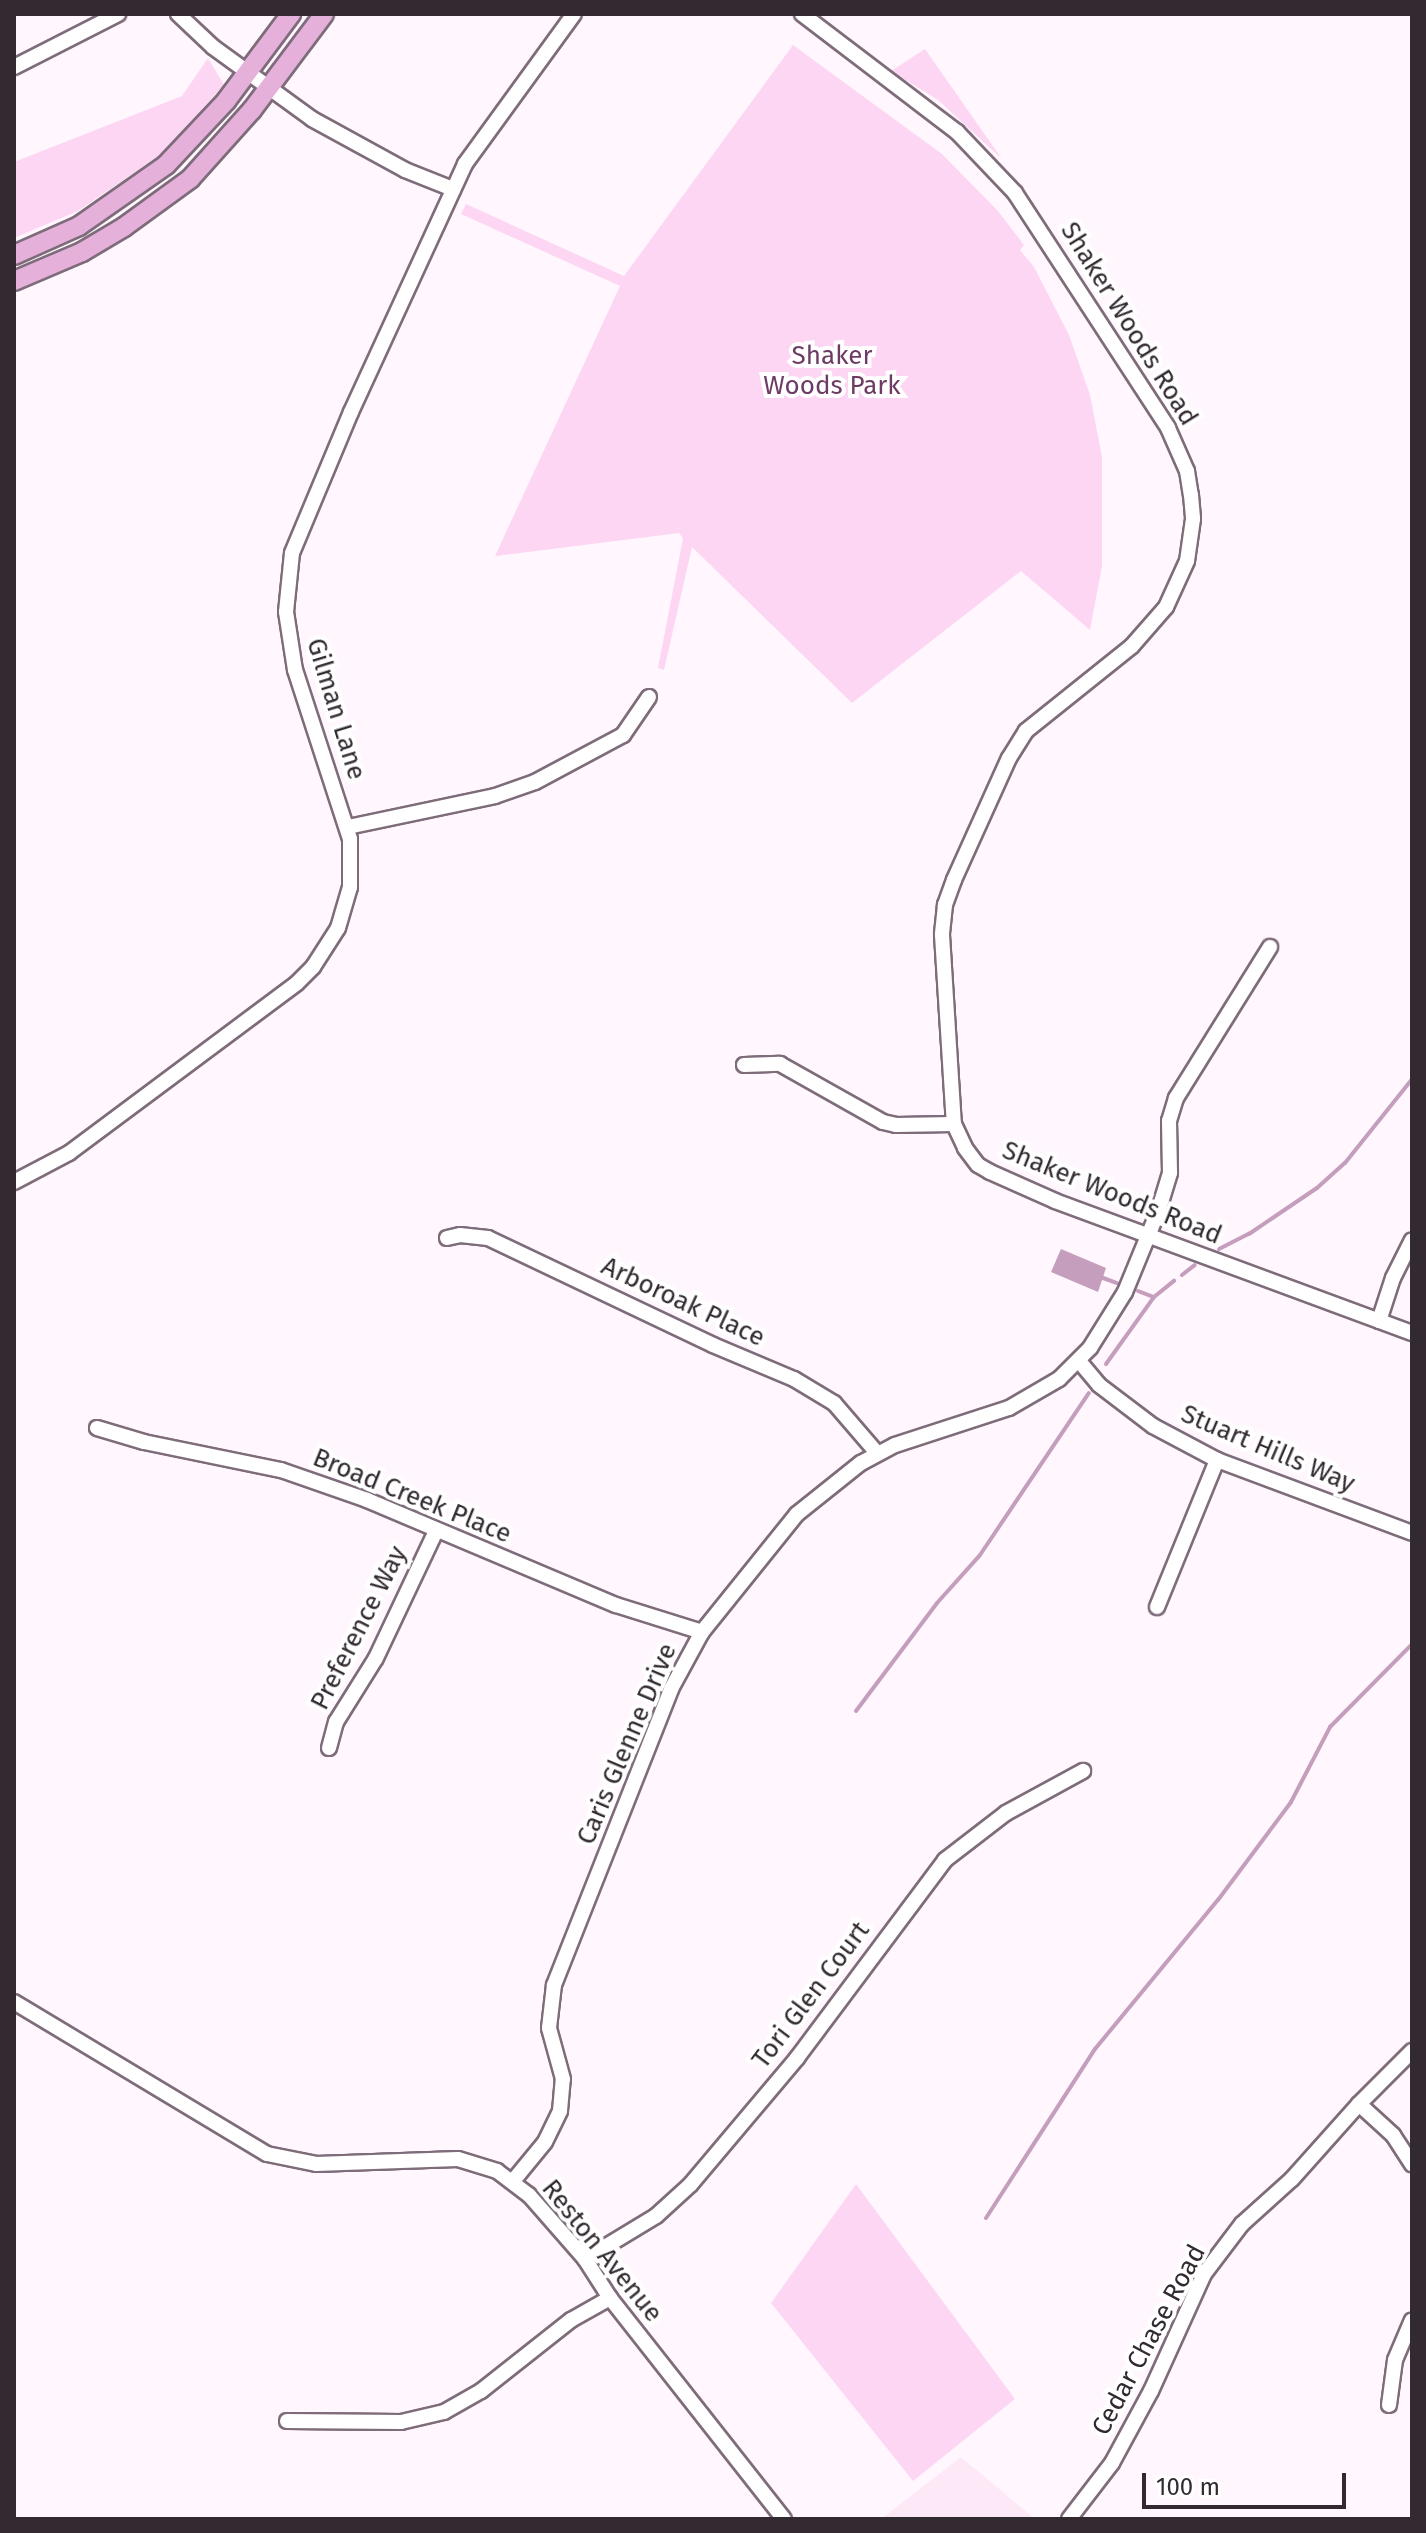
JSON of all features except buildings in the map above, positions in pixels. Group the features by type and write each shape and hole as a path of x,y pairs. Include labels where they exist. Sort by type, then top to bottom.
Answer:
{"main road":[{"path":"14,255 79,226 147,180 208,123 291,14"},
{"path":"14,281 82,252 169,196 212,157 324,14"}],"street":[{"path":"14,67 118,14"},
{"path":"178,14 268,89 348,141 453,189"},
{"name":"Gilman Lane","path":"14,1182 69,1153 297,983 328,947 346,908 352,862 348,827 295,670 286,612 289,569 301,525 453,189 480,139 574,14"},
{"name":"Shaker Woods Road","path":"802,14 957,132 1015,193 1168,428 1187,471 1191,495 1193,519 1187,561 1166,607 1132,646 1026,731 1009,758 945,905 942,935 954,1124 965,1148 978,1165 1148,1237 1412,1333"},
{"path":"348,827 495,796 535,782 623,735 649,697"},
{"name":"Caris Glenne Drive","path":"513,2181 545,2142 560,2111 563,2079 549,2028 554,1985 671,1689 702,1632 797,1514 877,1453 1009,1408 1047,1387 1079,1361 1120,1302 1148,1237 1168,1180 1169,1121 1176,1098 1270,947"},
{"path":"744,1065 780,1064 883,1122 896,1125 954,1124"},
{"name":"Arboroak Place","path":"447,1238 474,1235 488,1238 804,1384 834,1403 877,1453"},
{"path":"1379,1321 1393,1278 1412,1240"},
{"name":"Stuart Hills Way","path":"1079,1361 1099,1385 1153,1426 1217,1460 1412,1533"},
{"name":"Broad Creek Place","path":"97,1428 144,1442 281,1470 367,1500 616,1605 702,1632"},
{"path":"1157,1607 1217,1460"},
{"name":"Preference Way","path":"329,1748 336,1722 376,1658 436,1531"},
{"name":"Tori Glen Court","path":"585,2259 656,2216 691,2184 797,2058 945,1860 1006,1813 1083,1771"},
{"name":"Reston Avenue","path":"14,2002 267,2154 316,2164 458,2159 488,2167 513,2181 585,2259 610,2298 784,2519"},
{"name":"Cedar Chase Road","path":"1069,2519 1119,2450 1204,2274 1242,2224 1292,2179 1359,2104 1412,2051"},
{"path":"1359,2104 1393,2135 1412,2164"},
{"path":"287,2421 401,2422 444,2412 481,2391 571,2320 610,2298"},
{"path":"1389,2405 1395,2360 1412,2320"}],"shaded area":[{"path":"1061,1249 1106,1268 1098,1292 1051,1272"},
{"path":"961,2457 1035,2519 881,2519"}],"green space":[{"name":"Shaker Woods Park","path":"793,45 942,154 998,211 1024,245 1020,250 1034,267 1069,335 1090,395 1102,457 1102,566 1090,630 1021,571 852,703 692,547 664,670 658,668 683,538 679,533 495,556 620,286 461,214 466,204 624,276"},
{"path":"925,49 1002,159 938,100 891,71"},
{"path":"208,58 224,85 160,155 78,211 14,238 14,162 182,96"},
{"path":"856,2184 1015,2399 913,2481 771,2303"}],"waterway":[{"path":"1219,1249 1249,1234 1317,1188 1345,1163 1412,1079"},
{"path":"1182,1275 1195,1265"},
{"path":"1103,1278 1117,1283"},
{"path":"1106,1364 1154,1297 1174,1281"},
{"path":"1138,1291 1154,1297"},
{"path":"856,1711 937,1603 980,1555 1089,1393"},
{"path":"986,2218 1095,2049 1218,1900 1291,1802 1330,1727 1412,1644"}]}
